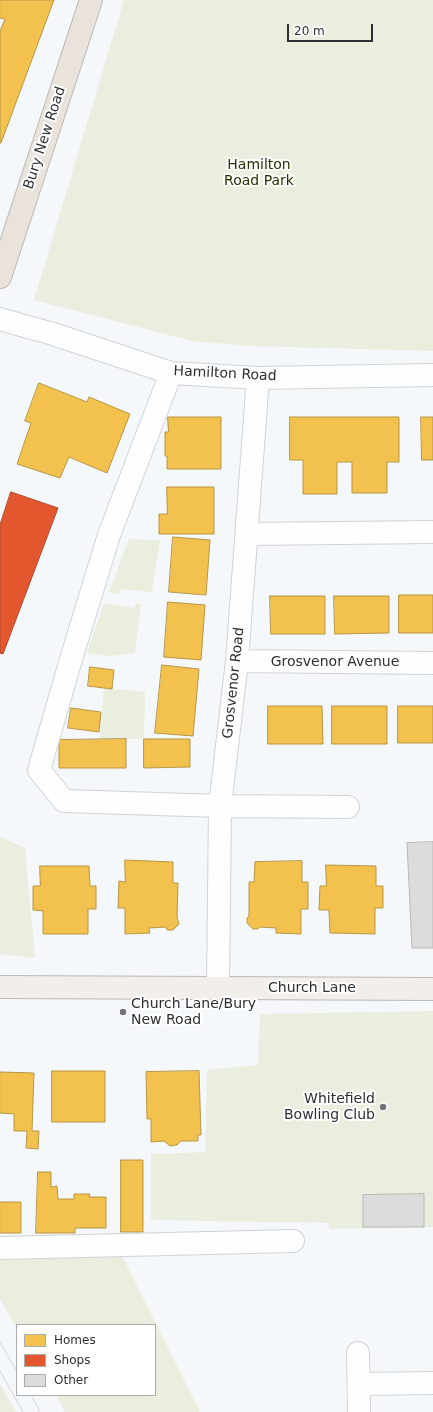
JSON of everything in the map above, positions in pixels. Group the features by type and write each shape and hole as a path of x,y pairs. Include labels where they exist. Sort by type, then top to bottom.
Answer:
{"highway":[{"name":"Bury New Road","path":"0,277 91,0"}],"main road":[{"name":"Church Lane","path":"0,987 433,988"}],"street":[{"name":"Hamilton Road","path":"0,319 53,334 171,373 258,378 433,375"},
{"path":"171,373 110,534 72,656 39,770 64,801 220,806 348,807"},
{"name":"Grosvenor Road","path":"218,988 220,806 237,662 258,378"},
{"path":"246,534 433,532"},
{"name":"Grosvenor Avenue","path":"237,662 433,663"},
{"path":"0,1248 293,1241"},
{"path":"358,1353 359,1412"},
{"path":"358,1384 433,1383"}],"green space":[{"name":"Hamilton Road Park","path":"124,0 433,0 433,351 252,346 192,341 34,300"},
{"path":"129,539 160,540 152,592 120,589 118,594 109,592"},
{"path":"104,603 135,608 135,604 141,604 135,653 108,656 87,653"},
{"path":"104,688 145,692 144,739 100,739"},
{"path":"0,837 25,848 35,958 0,954"},
{"path":"433,1011 433,1227 329,1229 329,1223 151,1220 151,1154 205,1152 207,1070 258,1065 260,1014"},
{"path":"0,1247 120,1252 156,1324 16,1324 16,1326 0,1299"},
{"path":"156,1324 200,1412 65,1412 57,1396 156,1396"},
{"path":"0,1384 16,1412 0,1412"}],"building: Homes":[{"path":"0,0 54,0 1,143 0,31 5,19 0,18"},
{"path":"39,383 87,402 89,397 130,414 107,473 69,457 60,478 17,464 31,423 25,421"},
{"path":"168,417 221,417 221,469 167,469 167,456 165,456 165,432 168,432"},
{"path":"290,417 399,417 399,462 387,462 387,493 352,493 352,462 337,462 337,494 303,494 303,460 290,460"},
{"path":"421,417 433,417 433,460 422,460"},
{"path":"167,487 214,487 214,534 159,534 159,514 167,514"},
{"path":"173,537 210,540 206,595 169,592"},
{"path":"399,595 433,595 433,633 399,633"},
{"path":"270,596 325,596 325,634 271,634"},
{"path":"334,596 389,596 389,633 335,634"},
{"path":"168,602 205,605 201,660 164,657"},
{"path":"162,665 199,669 193,736 155,733"},
{"path":"90,667 114,670 112,689 88,686"},
{"path":"268,706 322,706 323,744 268,744"},
{"path":"332,706 387,706 387,744 332,744"},
{"path":"398,706 433,706 433,743 398,743"},
{"path":"71,708 101,712 99,732 68,728"},
{"path":"126,739 126,768 59,768 59,740"},
{"path":"144,739 190,739 190,767 144,768"},
{"path":"125,860 173,862 173,883 178,883 177,917 179,924 173,930 167,930 166,927 149,928 150,933 125,934 125,908 118,908 119,881 125,882"},
{"path":"302,861 302,882 308,882 308,909 301,909 301,934 276,933 276,928 260,927 258,929 253,929 247,923 247,918 249,916 249,882 254,882 255,862"},
{"path":"326,865 376,866 376,886 383,886 383,908 375,908 375,934 330,933 329,910 319,910 320,886 326,886"},
{"path":"40,866 89,866 90,886 96,886 96,909 88,909 88,934 43,934 43,911 33,910 33,886 40,886"},
{"path":"52,1071 105,1071 105,1122 52,1122"},
{"path":"199,1071 201,1135 198,1135 198,1141 181,1141 177,1145 170,1146 164,1141 151,1142 151,1119 147,1119 146,1072"},
{"path":"0,1072 34,1073 32,1131 39,1131 38,1149 26,1148 27,1131 14,1131 14,1114 0,1113"},
{"path":"121,1160 143,1160 143,1232 121,1232"},
{"path":"38,1172 51,1172 51,1187 57,1186 58,1199 74,1199 74,1194 90,1194 89,1197 106,1197 106,1228 75,1228 75,1233 36,1233"},
{"path":"0,1202 21,1202 21,1233 0,1233"}],"building: Shops":[{"path":"11,492 58,508 3,654 0,653 0,525"}],"building: Other":[{"path":"433,842 433,948 412,948 407,843"},
{"path":"424,1194 424,1227 363,1227 363,1195"}],"tram line":[{"path":"0,1342 16,1370"},
{"path":"0,1371 23,1412"},
{"path":"32,1396 40,1412"}],"place":[{"name":"Church Lane/Bury New Road","path":"123,1012"},
{"name":"Whitefield Bowling Club","path":"383,1107"}]}
